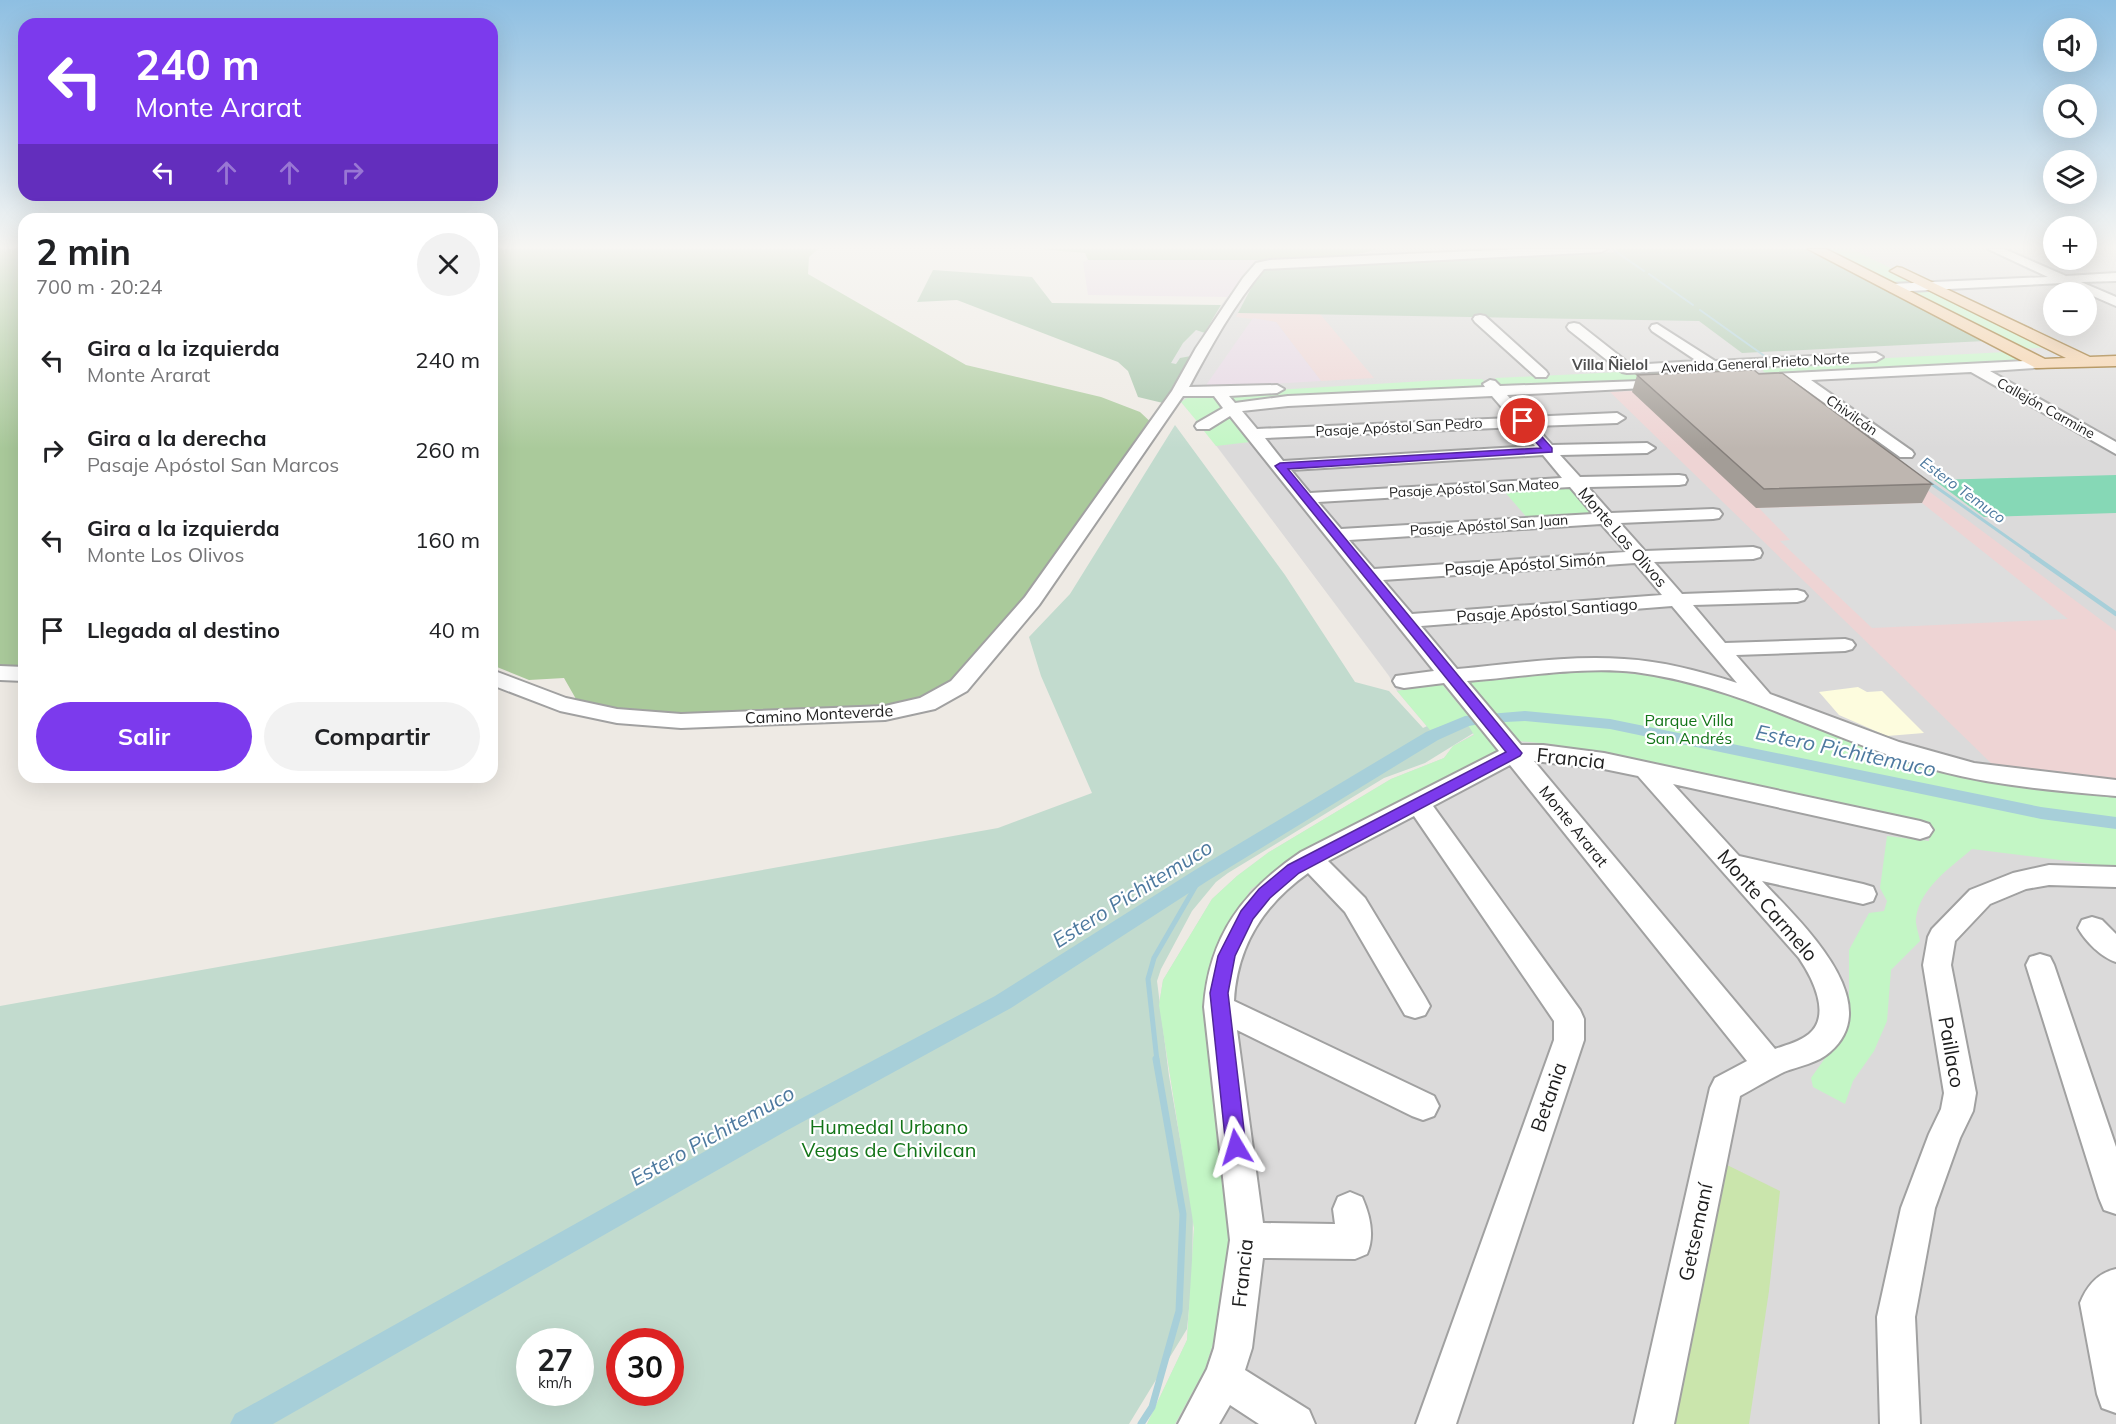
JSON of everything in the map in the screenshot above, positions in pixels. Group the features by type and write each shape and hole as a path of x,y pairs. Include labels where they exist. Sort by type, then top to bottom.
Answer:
{"main road":[{"path":"1945,315 2042,364"},
{"path":"1990,315 2088,362"},
{"path":"2016,351 2116,346"},
{"name":"Avenida General Prieto Norte","path":"2042,364 2116,361"}],"street":[{"name":"Camino Monteverde","path":"498,679 560,704 617,716 681,721 885,713 927,704 959,686 1032,601 1174,398 1225,315"},
{"path":"1174,398 1218,392 1546,374 1480,318"},
{"path":"1574,327 1628,369"},
{"path":"1657,328 1712,365"},
{"path":"1993,352 2016,351"},
{"name":"Avenida General Prieto Norte","path":"1606,370 1888,357"},
{"path":"1768,378 1758,369 1772,362"},
{"name":"Avenida General Prieto Norte","path":"1744,379 2042,364"},
{"name":"Callejón Carmine","path":"1974,368 2116,449"},
{"name":"Chivilcán","path":"1797,376 1906,454"},
{"name":"Monte Los Olivos","path":"1484,378 1762,698"},
{"name":"Avenida General Prieto Norte","path":"1203,426 1233,408 1288,401 1678,382"},
{"name":"Monte Ararat","path":"1218,392 1769,1065"},
{"name":"Pasaje Apóstol San Pedro","path":"1254,434 1617,418"},
{"path":"1280,466 1548,450 1647,448"},
{"name":"Pasaje Apóstol San Mateo","path":"1306,498 1576,482 1679,480"},
{"name":"Pasaje Apóstol San Juan","path":"1337,535 1607,518 1713,514"},
{"name":"Pasaje Apóstol Simón","path":"1369,575 1640,557 1753,554"},
{"name":"Pasaje Apóstol Santiago","path":"1406,621 1677,600 1797,596"},
{"path":"1720,649 1845,645"},
{"path":"1404,681 1449,674 1601,664 1634,666 1698,677 1762,698 1907,753 1950,766 2021,779 2116,788"},
{"path":"0,673 18,674"},
{"name":"Francia","path":"1198,1424 1222,1378 1233,1348 1248,1240 1219,1007 1223,966 1247,916 1278,880 1310,859 1515,753 1543,753 1604,761 1920,830"},
{"name":"Monte Carmelo","path":"1645,769 1809,950 1824,973 1832,996 1832,1021 1821,1043 1769,1065"},
{"name":"Betania","path":"1417,802 1569,1019 1569,1040 1436,1424"},
{"path":"1310,859 1355,905 1415,1006"},
{"path":"1732,864 1863,894"},
{"name":"Paillaco","path":"1900,1424 1896,1317 1918,1209 1946,1134 1957,1112 1960,1093 1937,965 1942,937 1980,897 2022,880 2049,875 2116,877"},
{"path":"2040,965 2116,1198"},
{"path":"1219,1007 1423,1106"},
{"name":"Getsemaní","path":"1654,1424 1726,1088 1769,1065"},
{"path":"1248,1240 1355,1242 1350,1209"},
{"path":"2116,1287 2111,1288 2098,1303 2116,1394"},
{"path":"1222,1378 1294,1424"}],"shaded area":[{"path":"997,315 1215,315 1163,403 1138,397 1128,371 1118,362"},
{"path":"1215,315 2043,315 2043,336 2097,336 2097,315 2116,315 2116,1424 1147,1424 1187,1340 1194,1228 1159,1005 1163,980 1212,899 1237,876 1269,852 1391,779 1444,758 1453,746 1474,734 1464,718 1430,730 1397,691 1389,676 1200,424 1181,402 1165,399"},
{"path":"1321,315 1374,378 1321,381 1276,322 1236,317"},
{"path":"1379,315 1935,315 1985,341 1742,353 1699,321"},
{"path":"1253,318 1276,322 1321,381 1204,388"},
{"path":"1196,330 1205,333 1191,356 1180,358 1176,364 1171,363 1183,343"},
{"path":"1784,383 2116,631 2116,782 1994,766 1610,392"},
{"path":"1922,503 2068,619 1872,628 1780,541 1790,540 1759,508"},
{"path":"1858,687 1867,692 1882,691 1924,733 1887,736 1839,715 1819,692"}],"green space":[{"path":"0,315 18,315 18,670 0,669"},
{"path":"498,315 880,315 966,365 1101,397 1140,412 1156,427 990,650 952,689 913,708 701,721 580,706 564,678 529,680 498,667"},
{"path":"1951,315 1987,315 2053,347 2016,349"},
{"path":"2007,352 2029,363 1767,375 1763,371 1765,365 1770,364"},
{"path":"1742,366 1755,376 1506,388 1494,384 1493,380 1496,378"},
{"path":"1482,379 1493,390 1235,407 1223,393"},
{"path":"1212,395 1226,406 1200,425 1181,402 1190,396"},
{"path":"1225,417 1229,417 1250,442 1216,446 1204,431"},
{"name":"Humedal Urbano Vegas de Chivilcan","path":"1175,425 1285,575 1355,682 1389,691 1423,728 1446,717 1464,713 1480,729 1425,763 1384,778 1216,882 1192,911 1161,969 1157,981 1169,1076 1193,1213 1192,1279 1187,1329 1129,1424 0,1424 0,1006 998,828 1092,793 1041,676 1029,637 1070,594"},
{"path":"2116,475 2116,513 1984,517 1934,480"},
{"path":"1570,487 1597,517 1529,520 1504,491"},
{"name":"Parque Villa San Andrés","path":"1597,670 1662,677 1700,686 1743,699 1875,747 2116,795 2116,867 1972,849 1946,871 1923,897 1919,907 1916,921 1920,941 1891,970 1887,1021 1874,1051 1853,1081 1845,1104 1813,1087 1811,1078 1830,1051 1846,1007 1849,993 1849,950 1869,913 1884,911 1887,901 1880,888 1887,836 1929,841 1929,828 1643,763 1551,744 1519,741 1474,694 1466,681"},
{"path":"1440,682 1498,751 1303,855 1251,889 1210,964 1232,1259 1228,1296 1205,1369 1175,1424 1147,1424 1187,1340 1194,1228 1159,1005 1163,980 1212,899 1237,876 1269,852 1391,779 1444,758 1453,746 1474,735 1464,718 1430,730 1397,691"},
{"path":"1721,1162 1780,1191 1769,1291 1749,1424 1672,1424"}],"building":[{"path":"1754,370 1759,374 1782,373 1932,484 1764,489 1637,375"}],"waterway":[{"path":"1708,315 1766,357"},
{"name":"Estero Temuco","path":"1929,482 2034,556"},
{"name":"Estero Temuco","path":"2032,555 2116,614"},
{"name":"Estero Pichitemuco","path":"245,1424 778,1123 1003,1002 1202,875 1432,736 1465,721 1525,716 1610,724 2041,813 2116,823"},
{"path":"1157,1061 1148,979 1154,958 1202,875"},
{"path":"1141,1424 1152,1407 1179,1311 1183,1214 1156,1059"}],"district":[{"name":"Villa Ñielol","path":"1610,364"}],"route":[{"path":"1236,1147 1219,1007 1220,980 1226,956 1255,904 1278,880 1310,859 1515,753 1280,466 1548,450 1523,421"}]}
